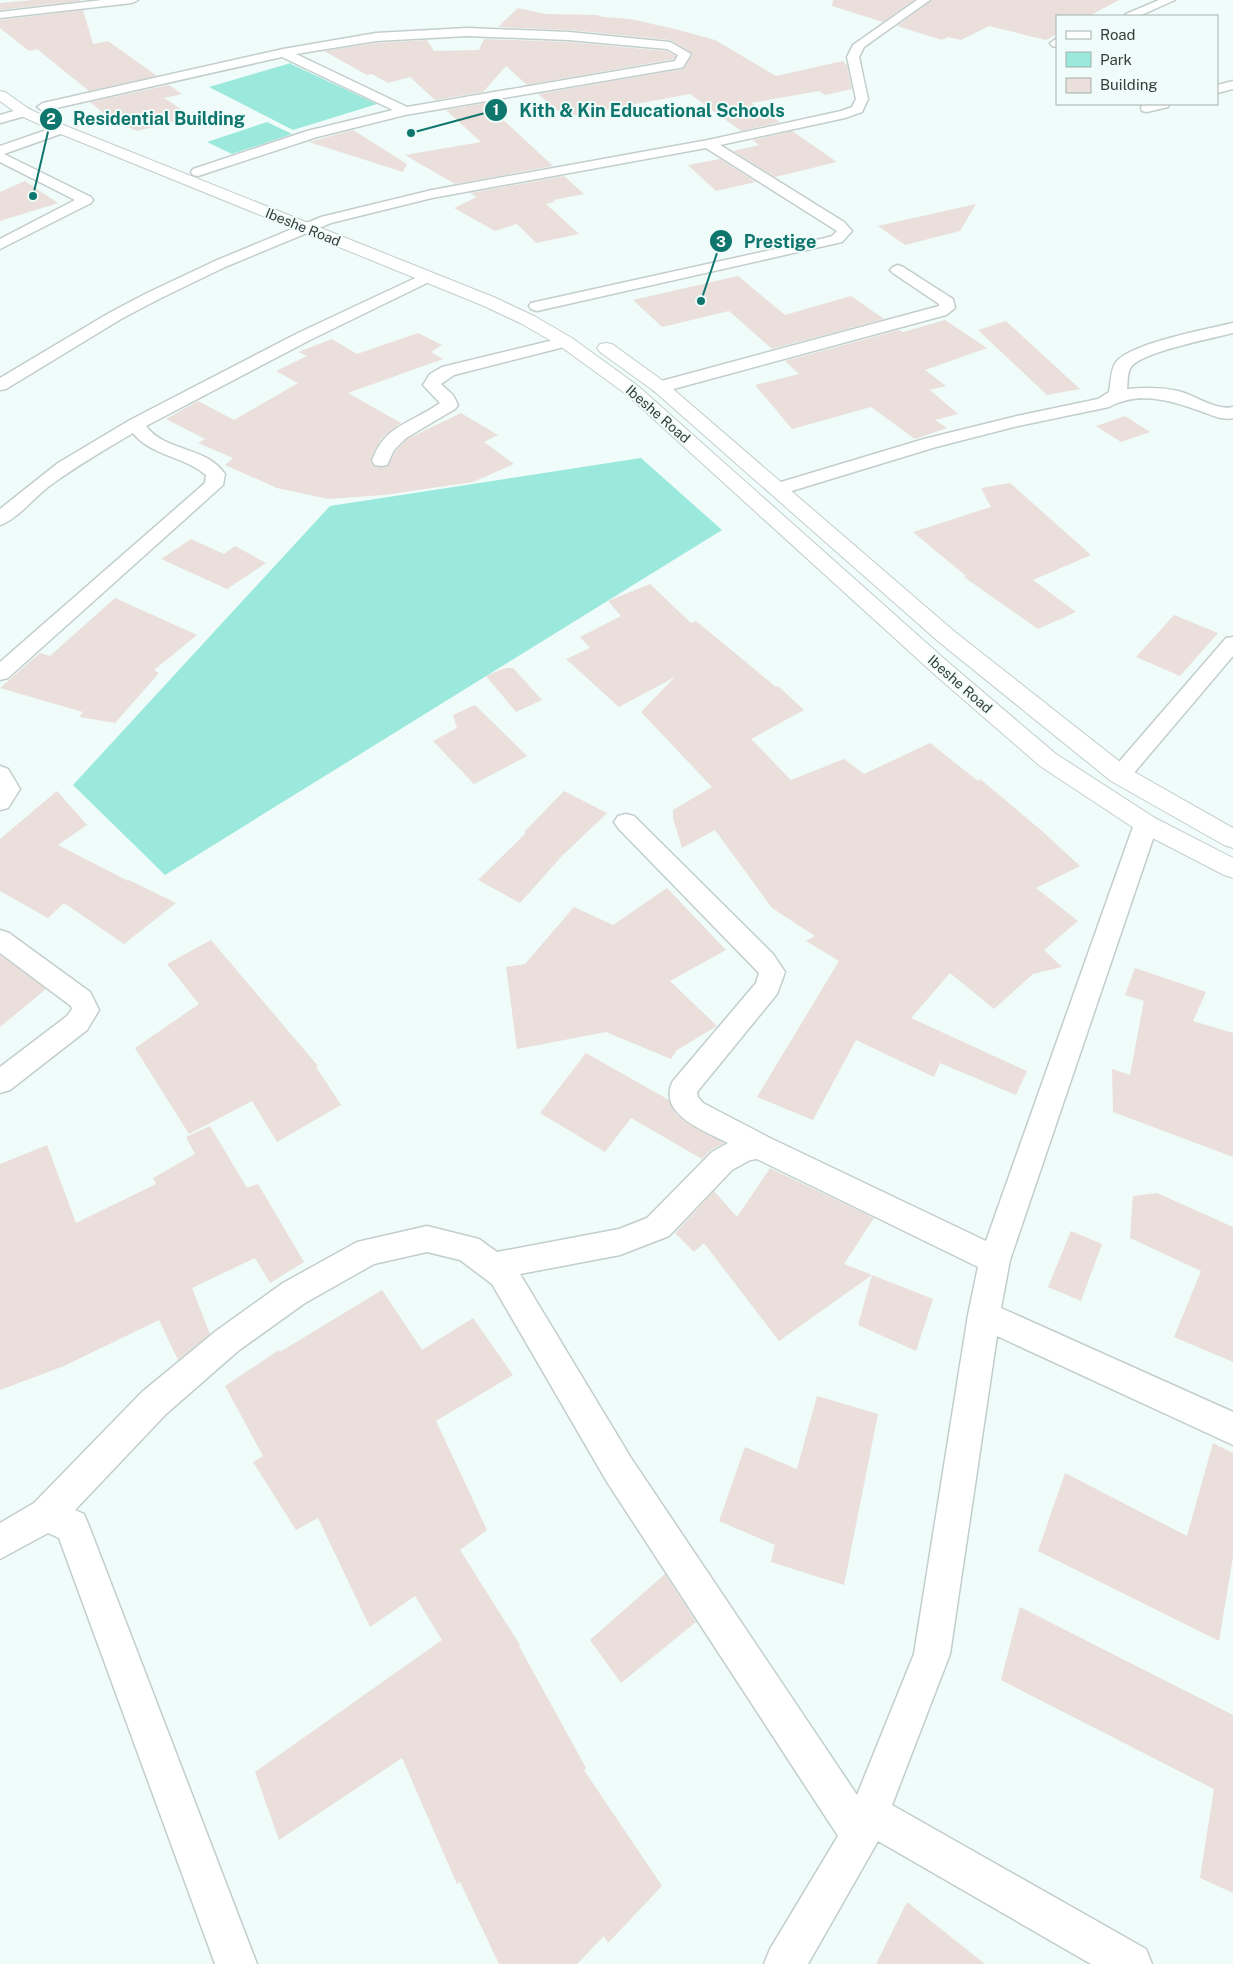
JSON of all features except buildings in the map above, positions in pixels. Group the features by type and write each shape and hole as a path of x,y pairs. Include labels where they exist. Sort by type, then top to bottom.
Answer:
{"main road":[{"name":"Ibeshe Road","path":"0,80 43,107 198,172 326,220 537,306 586,335 660,387 947,637 1120,775 1233,839"},
{"name":"Ibeshe Road","path":"0,95 24,112 61,129 308,228 528,320 566,342 632,390 941,668 1048,760 1146,824 1233,869"}],"street":[{"path":"0,15 132,0"},
{"path":"0,385 145,300 220,264 326,220 432,194 708,144 846,114 857,108 862,99 853,58 858,45 924,0"},
{"path":"1132,15 1169,0"},
{"path":"43,107 283,54 376,37 467,32 569,36 670,46 685,54 679,64 405,111 312,134 198,172"},
{"path":"283,54 405,111"},
{"path":"1218,90 1233,85"},
{"path":"1147,108 1159,105"},
{"path":"0,119 24,112"},
{"path":"0,151 61,129"},
{"path":"537,306 657,278 837,240 845,231 708,144"},
{"path":"0,157 86,200 0,245"},
{"path":"660,387 940,312 947,308 947,302 898,270"},
{"path":"0,519 27,494 60,469 136,424 274,351 426,278"},
{"path":"1117,395 1124,363 1138,353 1233,328"},
{"path":"381,461 383,450 395,438 408,428 442,412 449,405 447,399 432,385 436,378 448,371 566,342"},
{"path":"778,488 930,443 1017,421 1103,403 1117,395 1156,393 1170,395 1210,410 1229,414 1233,412"},
{"path":"0,673 214,485 216,474 202,462 150,440 140,434 136,424"},
{"path":"1120,775 1233,643"},
{"path":"0,774 8,789 0,802"},
{"path":"626,822 764,961 772,972 768,987 683,1089 684,1101 693,1111 760,1147 995,1260"},
{"path":"786,1964 865,1825 932,1654 984,1315 995,1260 1146,824"},
{"path":"0,940 81,999 86,1010 77,1023 0,1082"},
{"path":"493,1266 620,1242 658,1226 722,1161 745,1148 760,1147"},
{"path":"0,1542 46,1516 154,1403 227,1341 294,1293 368,1252 426,1239 468,1248 503,1274 619,1470 865,1825 1131,1964"},
{"path":"984,1315 1233,1429"},
{"path":"46,1516 72,1526 236,1964"}],"green space":[{"path":"291,63 377,104 293,130 209,87"},
{"path":"267,122 292,134 232,154 207,142"},
{"path":"641,458 722,530 165,875 73,785 330,506"}],"place":[{"name":"Kith & Kin Educational Schools","path":"411,133"},
{"name":"Residential Building","path":"33,196"},
{"name":"Prestige","path":"701,301"}]}
